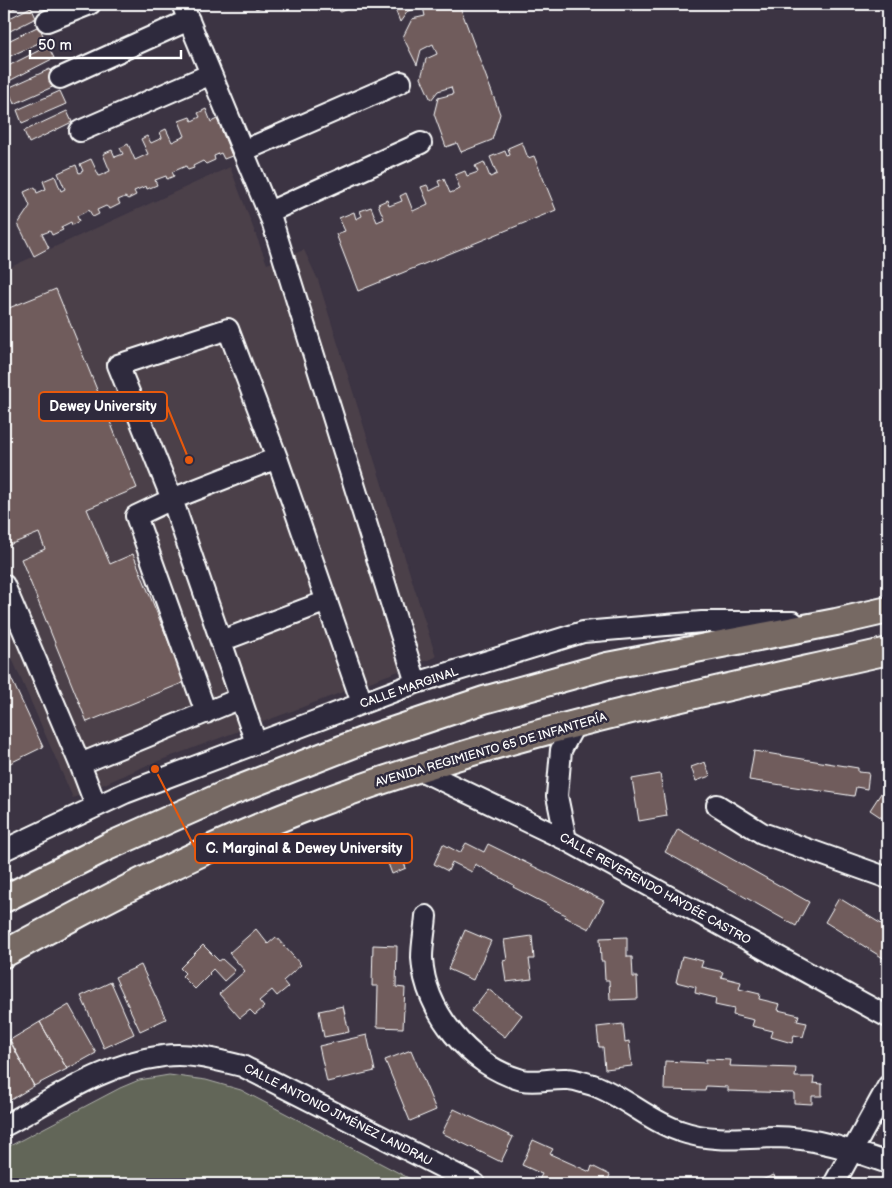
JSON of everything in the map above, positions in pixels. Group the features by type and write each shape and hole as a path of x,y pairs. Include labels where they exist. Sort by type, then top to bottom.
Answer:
{"main road":[{"path":"4,899 107,847 231,792 362,741 484,700 607,666 836,622 888,610"},
{"name":"AVENIDA REGIMIENTO 65 DE INFANTERÍA","path":"4,954 184,860 301,810 418,769 642,707 888,651"}],"street":[{"path":"47,21 90,4"},
{"path":"60,78 186,12 269,212 416,683"},
{"path":"80,131 211,74"},
{"path":"244,151 401,82"},
{"path":"269,212 421,143"},
{"path":"256,743 172,499 118,365 228,329 277,458 362,704"},
{"path":"206,713 136,516 172,499 277,458"},
{"path":"4,585 96,806"},
{"path":"221,641 326,601"},
{"name":"CALLE MARGINAL","path":"4,850 125,792 416,683 583,632 702,622 836,622"},
{"path":"80,764 240,698"},
{"path":"566,840 557,796 560,750 575,724"},
{"name":"CALLE REVERENDO HAYDÉE CASTRO","path":"418,769 566,840 888,1017"},
{"path":"717,805 762,833 888,878"},
{"path":"426,916 422,958 428,988 439,1012 453,1033 477,1057 499,1072 524,1080 568,1079 594,1086 680,1131 694,1135 709,1138 775,1138 816,1141 852,1150 888,1163"},
{"name":"CALLE ANTONIO JIMÉNEZ LANDRAU","path":"4,1126 99,1075 129,1063 164,1055 203,1057 242,1066 475,1184"},
{"path":"834,1184 888,1086"}],"shaded area":[{"path":"230,167 267,264 304,250 318,280 436,657 145,766 73,798 4,640 4,270"}],"green space":[{"path":"169,1075 206,1080 241,1090 420,1184 4,1184 4,1149 120,1088 139,1080"}],"building":[{"path":"4,4 24,4 4,13"},
{"path":"254,4 269,4 256,9"},
{"path":"336,4 360,4 340,12"},
{"path":"393,4 459,4 500,114 492,140 461,152 457,143 446,147 434,114 438,98 453,94 451,87 438,91 431,100 421,78 426,59 437,54 433,44 421,50 417,65 403,37 412,19 425,16 423,7 408,11 400,22"},
{"path":"31,7 36,18 4,34 4,21"},
{"path":"39,26 45,40 4,59 4,43"},
{"path":"48,46 54,58 7,82 4,76 4,68"},
{"path":"50,69 57,85 14,104 8,88"},
{"path":"60,91 66,104 22,123 17,110"},
{"path":"206,109 211,122 217,119 232,156 224,159 221,153 214,156 215,160 206,164 203,161 188,170 186,166 172,172 174,176 167,179 166,176 155,180 157,185 147,189 146,186 134,191 136,195 128,199 125,197 118,200 120,204 110,209 106,206 97,210 99,214 93,217 89,210 77,216 79,221 72,225 71,222 61,227 63,230 52,235 50,231 42,234 49,248 34,256 18,224 30,206 24,192 35,187 37,193 46,189 43,181 55,176 61,191 65,189 58,173 76,165 79,173 83,171 80,164 91,159 99,176 110,171 103,154 112,150 115,157 123,154 120,148 128,144 135,160 148,154 141,139 147,136 151,143 162,138 160,132 166,129 172,142 185,136 179,121 190,117 192,121 200,117 198,113"},
{"path":"67,111 72,122 29,143 24,131"},
{"path":"522,142 528,158 534,156 556,210 358,291 336,234 345,231 339,218 354,212 356,219 362,216 360,211 371,207 377,222 384,219 378,204 387,200 389,206 402,201 400,196 406,193 413,211 428,204 421,187 427,185 430,191 440,186 438,181 444,179 450,193 460,189 455,175 465,171 467,176 478,172 475,166 484,162 490,177 497,174 490,157 505,151 507,156 510,155 508,148"},
{"path":"56,289 137,488 87,509 110,564 133,554 185,682 87,722 21,559 45,549 39,533 4,547 4,310"},
{"path":"4,663 43,747 4,766"},
{"path":"754,751 858,768 858,772 869,773 867,789 856,787 854,796 749,780"},
{"path":"705,762 710,776 696,781 691,767"},
{"path":"660,774 667,816 639,821 632,779"},
{"path":"885,787 888,789 888,822 870,810"},
{"path":"678,829 809,902 796,926 665,852"},
{"path":"466,843 484,852 488,844 604,901 589,929 475,864 472,872 452,862 448,871 434,864 443,844 460,853"},
{"path":"400,853 406,868 392,874 386,858"},
{"path":"839,898 888,928 888,961 825,922"},
{"path":"256,929 268,944 276,937 301,965 283,981 288,987 277,996 272,990 259,1001 264,1007 255,1015 250,1010 240,1018 219,994 245,971 229,953"},
{"path":"465,930 491,941 473,980 448,969"},
{"path":"532,936 534,959 529,959 532,979 506,982 503,961 507,960 504,940"},
{"path":"627,937 627,957 632,957 633,977 637,977 638,999 610,1000 609,980 605,980 604,961 601,961 600,938"},
{"path":"203,945 219,961 222,959 235,971 224,981 213,969 195,989 182,976 185,973 180,968"},
{"path":"373,945 397,946 396,987 405,988 403,1028 377,1027 378,986 372,986"},
{"path":"682,956 703,961 701,967 723,972 721,977 741,982 739,989 760,994 759,999 780,1004 778,1010 799,1015 797,1021 807,1023 803,1037 794,1035 792,1043 771,1037 773,1031 752,1026 754,1020 733,1015 734,1009 715,1005 716,998 695,993 696,987 676,982"},
{"path":"141,965 166,1019 140,1031 115,977"},
{"path":"111,982 134,1034 104,1048 81,996"},
{"path":"488,989 522,1015 505,1037 471,1011"},
{"path":"69,1005 96,1053 67,1069 40,1022"},
{"path":"343,1006 349,1032 324,1037 319,1011"},
{"path":"40,1022 67,1069 34,1086 10,1040"},
{"path":"623,1024 625,1042 629,1041 632,1066 605,1069 603,1047 599,1047 597,1027"},
{"path":"4,1030 34,1086 4,1104"},
{"path":"367,1035 375,1071 327,1082 319,1046"},
{"path":"411,1050 436,1110 410,1121 385,1060"},
{"path":"706,1059 731,1060 730,1066 796,1068 795,1077 814,1077 813,1083 822,1084 822,1096 812,1096 812,1104 794,1103 794,1093 728,1091 728,1087 706,1086 705,1091 664,1090 665,1061 706,1063"},
{"path":"454,1109 513,1137 501,1162 442,1133"},
{"path":"533,1140 553,1149 550,1154 590,1172 592,1166 610,1175 606,1184 548,1184 539,1180 542,1174 522,1165"},
{"path":"774,1175 777,1184 752,1184"}],"place":[{"name":"Dewey University","path":"189,460"},
{"name":"C. Marginal & Dewey University","path":"155,769"}]}
